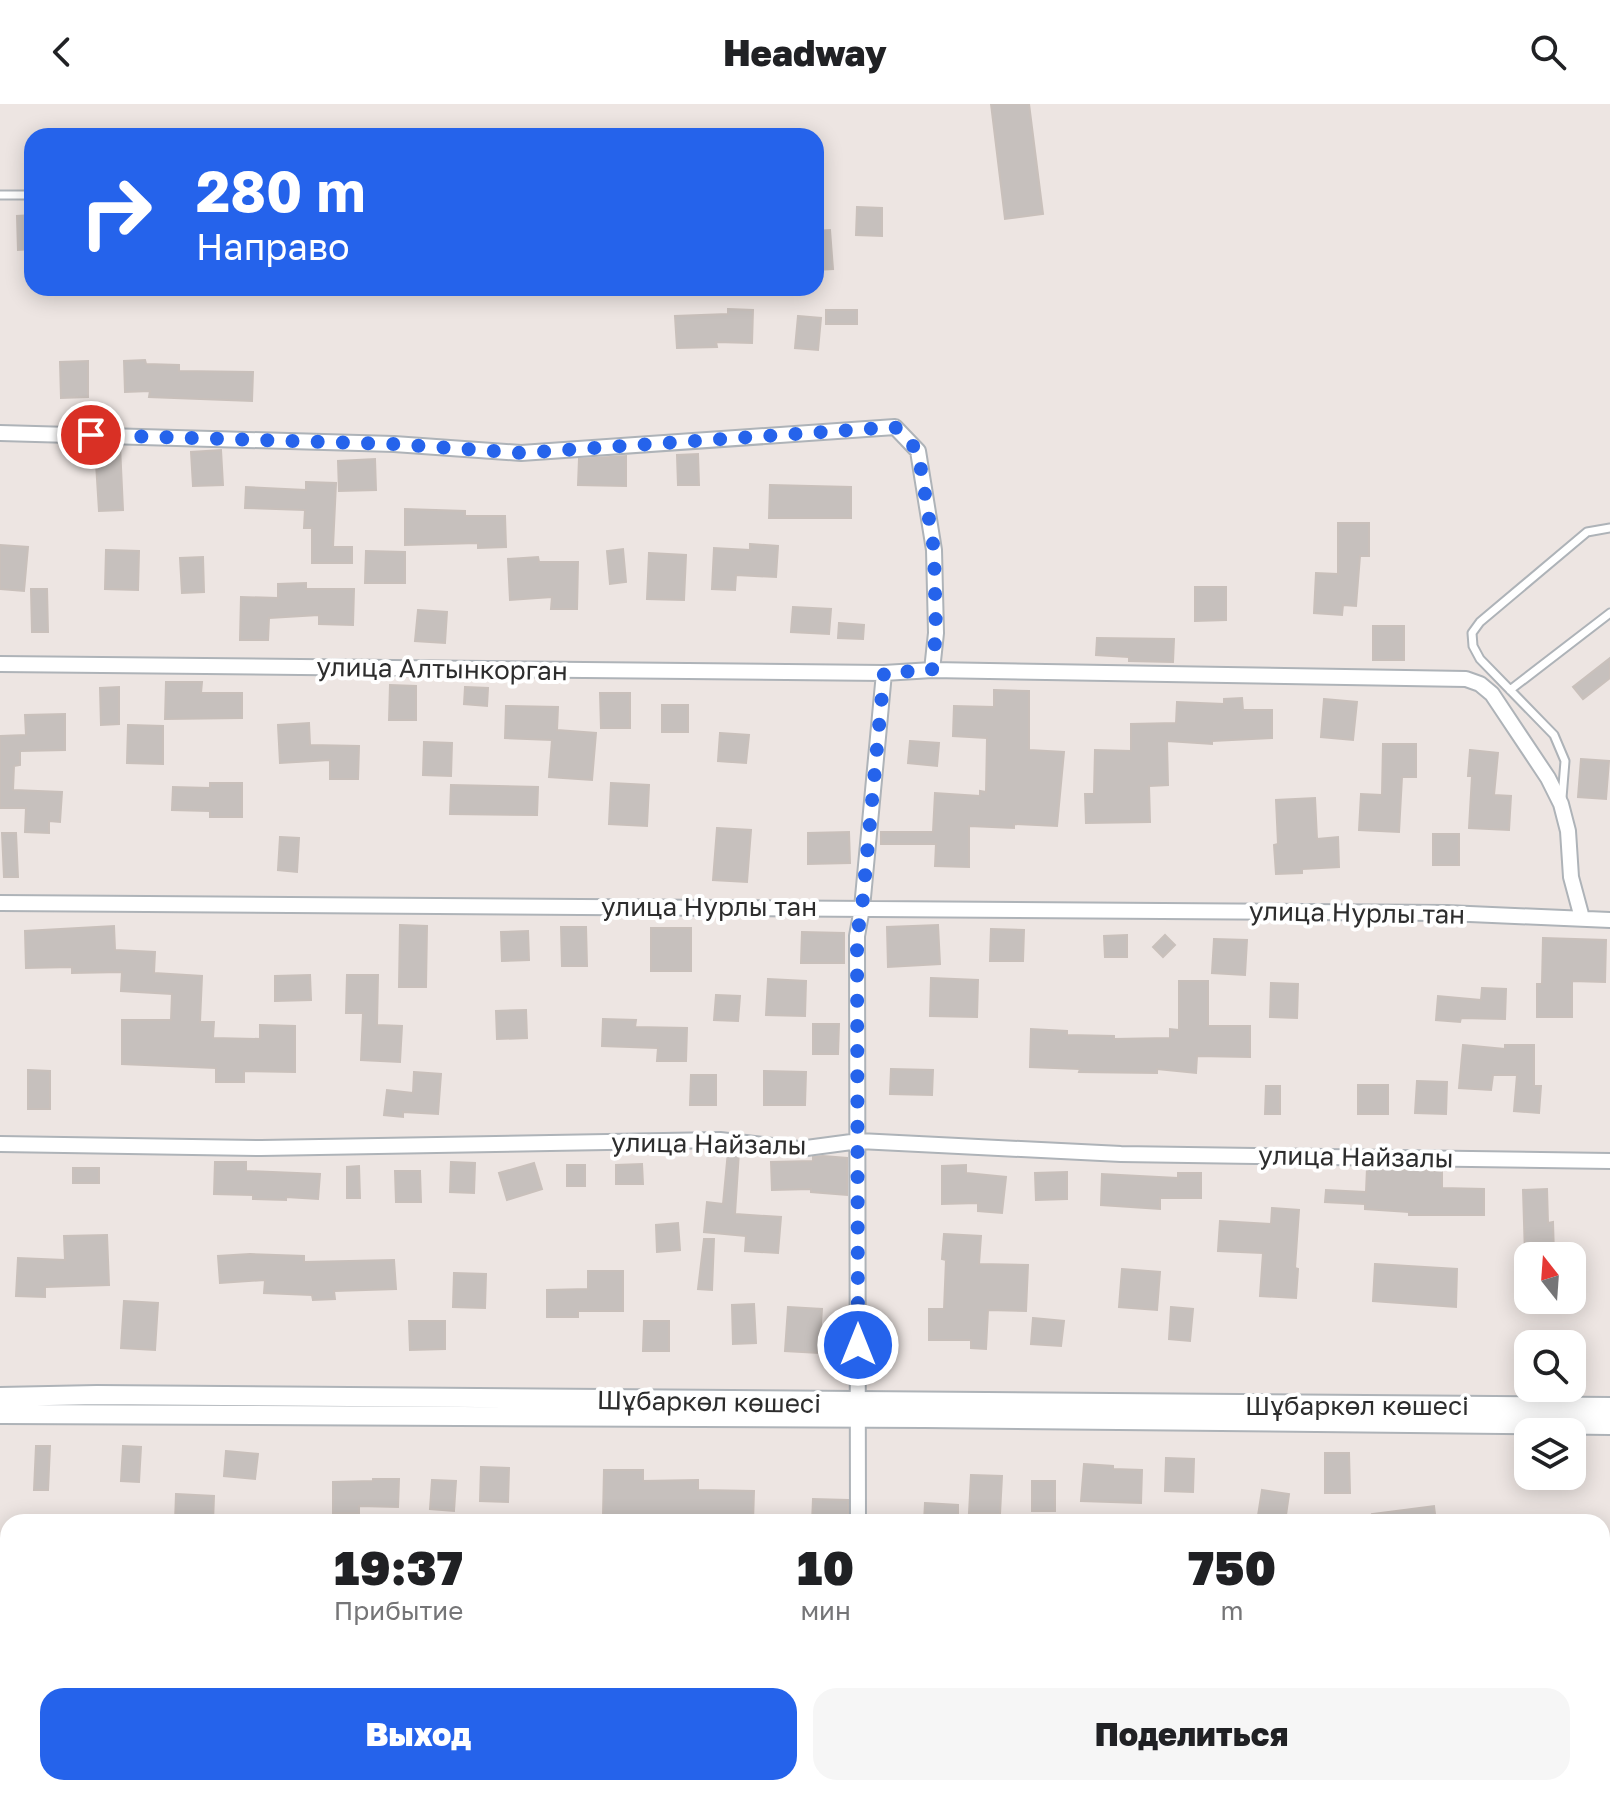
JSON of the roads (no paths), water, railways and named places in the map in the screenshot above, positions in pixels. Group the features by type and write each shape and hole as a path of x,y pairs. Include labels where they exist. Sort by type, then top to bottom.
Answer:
{"street":[{"path":"0,433 394,444 521,453 895,427 918,451 934,550 936,633 932,670"},
{"name":"улица Алтынкорган","path":"0,664 884,673 932,670 1466,679 1480,684 1492,694 1548,778 1561,804 1568,831 1571,877 1582,918"},
{"path":"858,1514 857,936 884,673"},
{"name":"улица Нурлы тан","path":"0,903 1447,913 1610,920"},
{"name":"улица Найзалы","path":"0,1144 261,1148 720,1140 799,1149 859,1141 1121,1154 1610,1161"},
{"name":"Шұбаркөл көшесі","path":"0,1397 97,1395 1610,1425"},
{"name":"Шұбаркөл көшесі","path":"0,1414 1610,1407"}],"lane":[{"path":"0,195 24,195"},
{"path":"1561,804 1565,761 1554,735 1480,659 1473,646 1472,633 1480,622 1587,532 1610,528"},
{"path":"1510,690 1610,613"}]}
